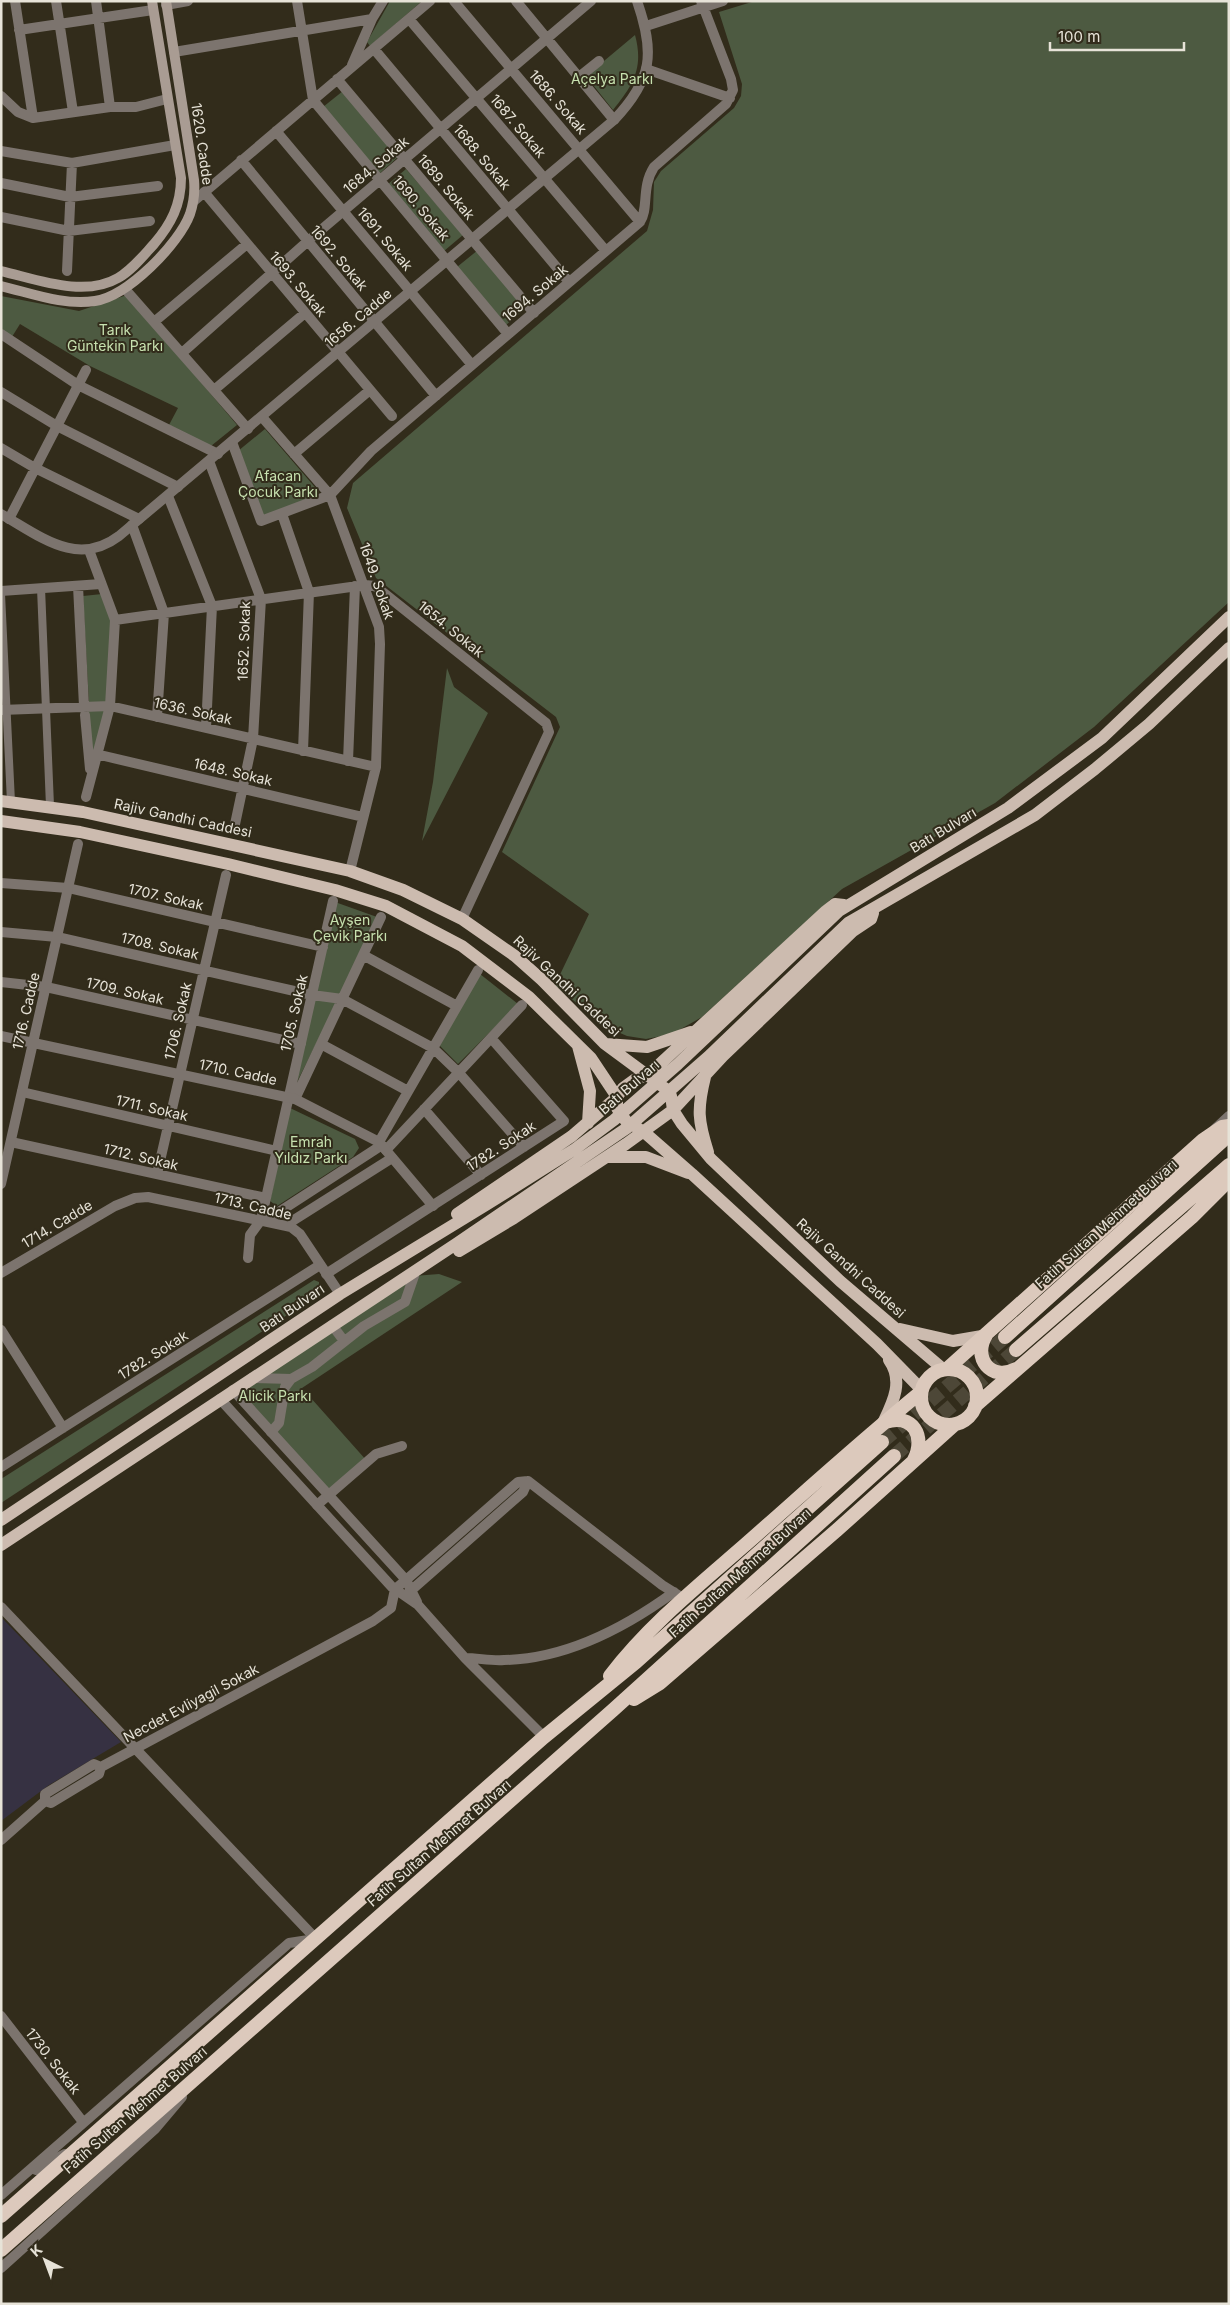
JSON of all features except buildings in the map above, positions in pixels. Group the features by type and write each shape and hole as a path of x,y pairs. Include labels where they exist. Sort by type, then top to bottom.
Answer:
{"highway":[{"path":"954,1424 938,1423 931,1419 922,1405 922,1391 927,1379 945,1369 1202,1140 1222,1127 1229,1126"},
{"name":"Fatih Sultan Mehmet Bulvarı","path":"1005,1337 1229,1135"},
{"path":"1016,1350 1229,1164"},
{"path":"613,1710 660,1683 954,1424 969,1416 975,1406 1192,1217 1229,1180"},
{"path":"987,1331 981,1345 980,1356 994,1372 1003,1373 1026,1363"},
{"path":"945,1369 961,1371 968,1376 976,1392 975,1406"},
{"path":"597,1693 629,1651 679,1595 922,1391"},
{"path":"883,1423 898,1420 912,1426 919,1439 919,1450 914,1460"},
{"name":"Fatih Sultan Mehmet Bulvarı","path":"1,2216 544,1737 636,1662 882,1442"},
{"name":"Fatih Sultan Mehmet Bulvarı","path":"1,2250 613,1710 894,1456"}],"main road":[{"name":"1620. Cadde","path":"1,286 79,302 95,301 126,289 139,279 179,233 190,215 194,201 194,180 166,3"},
{"name":"1620. Cadde","path":"1,271 72,286 93,286 119,278 147,252 174,217 178,206 181,183 152,6"},
{"name":"Batı Bulvarı","path":"1,1520 340,1294 493,1201 575,1148 614,1120 678,1064 843,908 1008,808 1102,738 1229,617"},
{"name":"Batı Bulvarı","path":"1,1545 627,1128 708,1057 848,923 1035,815 1149,724 1229,648"},
{"name":"Rajiv Gandhi Caddesi","path":"6,802 50,806 350,871 403,890 462,919 515,956 542,980 605,1044 649,1074 671,1096 673,1110 694,1140 711,1159 840,1282 945,1369"},
{"path":"1,821 80,832 211,860 336,890 386,906 438,932 483,961 528,998 591,1058 617,1097 617,1108 626,1121 644,1132 692,1174 877,1344 922,1391"},
{"name":"Batı Bulvarı","path":"407,1254 416,1240 547,1154 588,1123 617,1097 623,1088 634,1080 649,1074 826,911 835,904 843,908"},
{"path":"394,1284 401,1284 493,1231 644,1132 673,1110 723,1056 853,931 871,919 876,906"},
{"path":"605,1044 647,1047 698,1029"},
{"path":"578,1046 590,1091 588,1123"},
{"path":"705,1076 698,1107 698,1120 711,1159"},
{"path":"604,1158 617,1156 646,1157 680,1172 692,1174"},
{"path":"895,1328 953,1341 987,1331"},
{"path":"877,1344 892,1366 897,1380 895,1397 883,1423"}],"street":[{"path":"15,1 33,118"},
{"path":"56,1 73,112"},
{"path":"96,1 110,107"},
{"path":"166,3 188,1"},
{"path":"297,1 313,100"},
{"path":"351,68 372,19 383,1"},
{"path":"194,201 430,1"},
{"name":"1686. Sokak","path":"454,1 580,148 640,222"},
{"path":"516,1 614,120"},
{"name":"1684. Sokak","path":"182,353 308,241 591,1"},
{"name":"1656. Cadde","path":"5,516 60,546 73,550 89,550 106,545 168,496 614,120 633,96 646,70 650,49 646,26 638,1"},
{"path":"646,26 702,4 723,1"},
{"path":"640,222 644,214 647,180 654,168 730,98 733,90 702,4"},
{"path":"19,30 98,18 152,6"},
{"path":"174,52 372,19"},
{"name":"1687. Sokak","path":"409,19 606,251"},
{"name":"1688. Sokak","path":"374,48 569,282"},
{"path":"579,77 599,61"},
{"path":"646,70 730,98"},
{"name":"1689. Sokak","path":"338,79 534,312"},
{"path":"1,96 18,112 33,118 110,107 136,106 168,98"},
{"name":"1690. Sokak","path":"313,100 508,334"},
{"name":"1691. Sokak","path":"276,131 472,364"},
{"path":"1,151 72,163 175,145"},
{"name":"1692. Sokak","path":"241,160 436,396"},
{"path":"67,271 72,163"},
{"path":"1,183 70,197 158,186"},
{"name":"1693. Sokak","path":"204,192 392,416"},
{"path":"1,217 69,231 150,221"},
{"name":"1694. Sokak","path":"330,494 371,451 640,222"},
{"path":"154,322 247,244"},
{"path":"126,289 248,429"},
{"path":"214,390 305,313"},
{"path":"2,339 78,385 213,458"},
{"path":"5,516 35,468 86,370"},
{"path":"294,454 370,390"},
{"path":"1,392 57,426 178,487"},
{"name":"1649. Sokak","path":"262,417 330,494 360,585 380,635 376,768 350,871"},
{"path":"232,442 260,519 264,521 330,494"},
{"path":"1,448 136,522 164,613 157,717"},
{"name":"1652. Sokak","path":"213,458 261,599 253,739 234,829"},
{"path":"168,496 212,606 206,728"},
{"path":"282,514 309,592 303,750"},
{"path":"86,796 90,775 110,706 115,620 89,550"},
{"path":"6,802 1,592 102,584"},
{"path":"115,620 360,585 348,761"},
{"name":"1654. Sokak","path":"360,585 382,590 549,727 549,732 462,919"},
{"path":"78,586 84,711 90,775"},
{"path":"41,588 50,806"},
{"name":"1636. Sokak","path":"4,710 46,708 84,711 110,706 376,768"},
{"name":"1648. Sokak","path":"96,754 363,817"},
{"name":"1716. Cadde","path":"1,1184 78,844"},
{"name":"1706. Sokak","path":"157,1174 226,874"},
{"name":"1707. Sokak","path":"1,883 68,888 323,947"},
{"name":"1705. Sokak","path":"263,1220 277,1151 292,1098 301,1044 333,901"},
{"path":"292,1098 381,917"},
{"name":"1708. Sokak","path":"1,932 57,936 312,995 342,999"},
{"path":"363,955 457,1006"},
{"path":"248,1258 250,1235 263,1220 385,1149 408,1091 478,970"},
{"name":"1709. Sokak","path":"1,982 46,987 301,1044"},
{"path":"342,999 433,1048 458,1072 524,1147"},
{"path":"286,1225 385,1149 522,1004"},
{"name":"1710. Cadde","path":"1,1036 292,1098 385,1149 433,1206"},
{"name":"1782. Sokak","path":"326,1274 564,1121 491,1038"},
{"path":"320,1044 408,1091"},
{"name":"1711. Sokak","path":"22,1092 277,1151"},
{"path":"424,1109 481,1175"},
{"path":"1202,1140 1229,1116"},
{"name":"1712. Sokak","path":"11,1142 266,1198"},
{"name":"1713. Cadde","path":"128,1200 153,1198 286,1225 300,1234 340,1294"},
{"name":"1714. Cadde","path":"1,1273 108,1209 128,1200"},
{"name":"1782. Sokak","path":"1,1467 320,1265"},
{"path":"271,1432 279,1423 285,1387 291,1379 312,1367 364,1326 404,1302 414,1276"},
{"path":"332,1325 344,1341"},
{"path":"1,1330 63,1428"},
{"path":"251,1378 291,1379"},
{"path":"233,1390 406,1580 408,1593 465,1658 544,1737"},
{"path":"220,1399 395,1589 408,1593"},
{"path":"317,1505 376,1454 402,1446"},
{"path":"391,1608 395,1589 518,1482 528,1481 662,1585 679,1595"},
{"name":"Necdet Evliyagil Sokak","path":"1,1840 45,1801 45,1794 94,1764 101,1767 373,1621 391,1608 523,1492 528,1481"},
{"path":"465,1658 504,1660 553,1653 602,1635 679,1595"},
{"path":"1,1607 316,1939"},
{"path":"1,2195 289,1943 316,1939"},
{"name":"1730. Sokak","path":"1,2016 83,2122"},
{"path":"1,2268 155,2129 203,2072"},
{"path":"22,2177 80,2147"}],"shaded area":[{"path":"1,1617 121,1742 49,1785 1,1821"}],"green space":[{"path":"390,1 422,1 370,46 367,42"},
{"path":"755,1 1229,1 1229,602 1094,727 995,803 842,889 702,1017 672,1034 646,1039 627,1036 604,1026 555,985 589,914 502,852 560,727 556,717 376,578 347,508 353,483 647,231 653,210 654,182 661,171 734,108 741,96 742,84 719,12"},
{"name":"Açelya Parkı","path":"635,35 638,57 635,76 613,110 586,76"},
{"path":"343,91 398,157 379,174 323,107"},
{"path":"406,169 463,235 444,251 387,185"},
{"path":"478,250 526,308 506,325 457,267"},
{"name":"Tarık Güntekin Parkı","path":"127,295 237,425 211,446 169,425 178,408 90,366 20,324 10,340 1,329 1,296 79,311"},
{"name":"Afacan Çocuk Parkı","path":"265,429 319,492 291,507 262,518 238,451"},
{"path":"102,594 112,620 106,702 89,703 83,596"},
{"path":"447,668 454,687 488,713 422,841 433,782"},
{"path":"107,710 91,763 87,711"},
{"name":"Ayşen Çevik Parkı","path":"335,902 377,917 339,997 315,994"},
{"path":"480,974 518,1004 458,1064 438,1044"},
{"path":"314,998 337,1002 294,1088"},
{"name":"Emrah Yıldız Parkı","path":"290,1108 355,1139 359,1148 353,1157 277,1206 270,1201"},
{"name":"Alicik Parkı","path":"439,1274 462,1282 302,1388 367,1461 328,1495 233,1390 414,1276"},
{"path":"314,1280 319,1282 319,1294 1,1503 1,1479"}],"tunnel":[{"path":"882,1442 1005,1337"},
{"path":"894,1456 1016,1350"}]}
